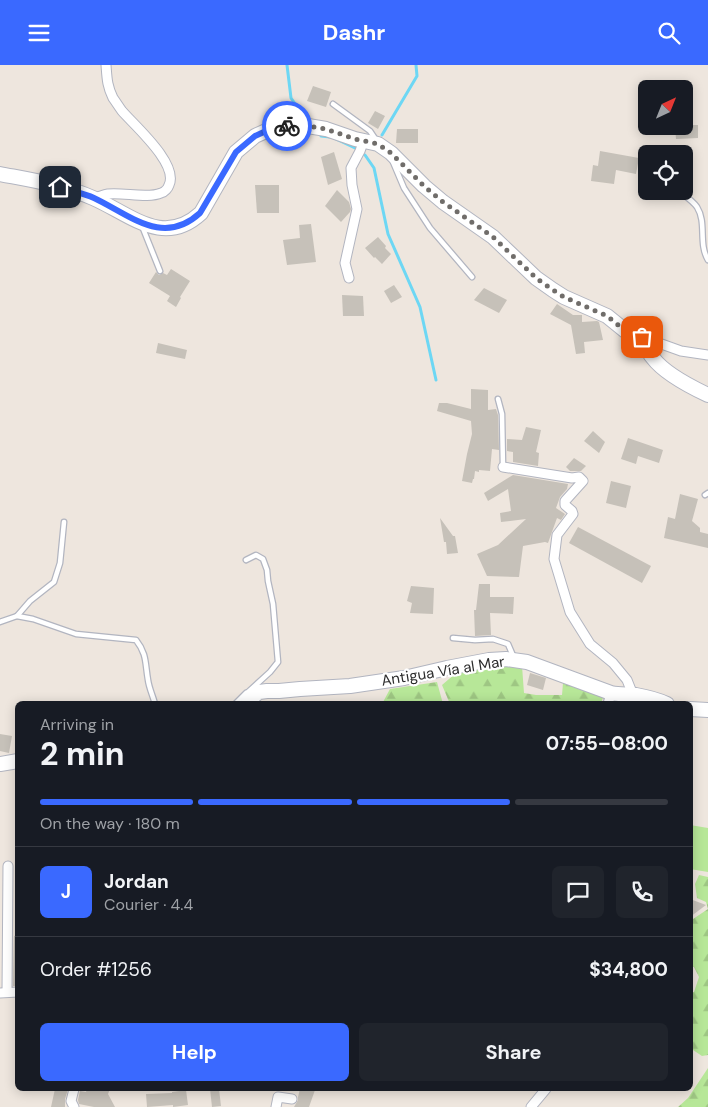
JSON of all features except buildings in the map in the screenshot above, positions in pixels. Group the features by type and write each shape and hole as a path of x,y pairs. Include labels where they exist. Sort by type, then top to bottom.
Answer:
{"main road":[{"path":"0,175 45,183 93,198 141,223 166,229 177,227 194,219 200,213 236,152 255,136 266,131 293,125 308,126 326,129 355,139 371,142 391,153 443,202 493,237 536,278 564,297 607,316 628,333 642,337 652,358 663,368 687,385 708,395"},
{"name":"Antigua Vía al Mar","path":"246,700 259,692 350,685 404,677 489,660 515,659 527,662 610,698 619,695 633,695 660,701"},
{"path":"693,709 708,710"},
{"path":"0,764 15,762"}],"street":[{"path":"93,198 108,194 150,195 162,193 169,186 171,179 164,161 154,145 121,110 113,97 107,83 106,65"},
{"path":"349,278 345,263 356,209 350,168 360,151 371,142"},
{"path":"642,337 681,351 708,355"},
{"path":"503,467 572,478 580,477 583,481 565,501 565,505 572,511 572,515 557,535 554,559 570,611 590,644 613,663 626,680 633,695"},
{"path":"3,993 8,866"},
{"path":"74,1091 71,1101 74,1107"},
{"path":"531,1107 544,1091"},
{"path":"276,1107 278,1097 292,1099"}],"lane":[{"path":"332,104 370,131 371,142"},
{"path":"391,153 404,189 424,221 472,277"},
{"path":"689,200 696,206 702,218 704,253 708,260"},
{"path":"141,223 160,271"},
{"path":"498,399 502,414 503,467"},
{"path":"0,622 17,616 30,601 54,582 60,563 64,522"},
{"path":"246,560 256,555 263,559 267,570 273,605 278,662 246,700"},
{"path":"17,616 33,619 76,634 136,640 142,648 146,661 148,681 154,701"},
{"path":"453,638 493,639 508,644 515,659"}],"green space":[{"path":"501,666 522,666 524,693 562,695 563,683 603,697 602,701 449,701 442,685 456,673"},
{"path":"437,682 442,701 384,701 390,689"},
{"path":"693,826 708,828 708,872 693,870"},
{"path":"699,875 708,877 708,909 706,902 697,898 695,884"},
{"path":"708,909 708,1055 702,1056 693,1050 693,992 699,977 693,967 693,919"},
{"path":"708,1068 708,1107 678,1107 693,1090"}],"waterway":[{"path":"287,65 291,98 305,118"},
{"path":"382,135 417,76 416,65"},
{"path":"321,136 330,137"},
{"path":"336,139 355,148"},
{"path":"365,155 374,168 388,234 420,307 436,380"}],"way so far":[{"path":"287,126 308,126 326,129 355,139 378,144 391,153 443,202 507,248 536,278 564,297 607,316 628,333 642,337"}],"route":[{"path":"60,187 93,198 141,223 166,229 177,227 194,219 200,213 228,163 245,143 266,131 287,126"}]}
